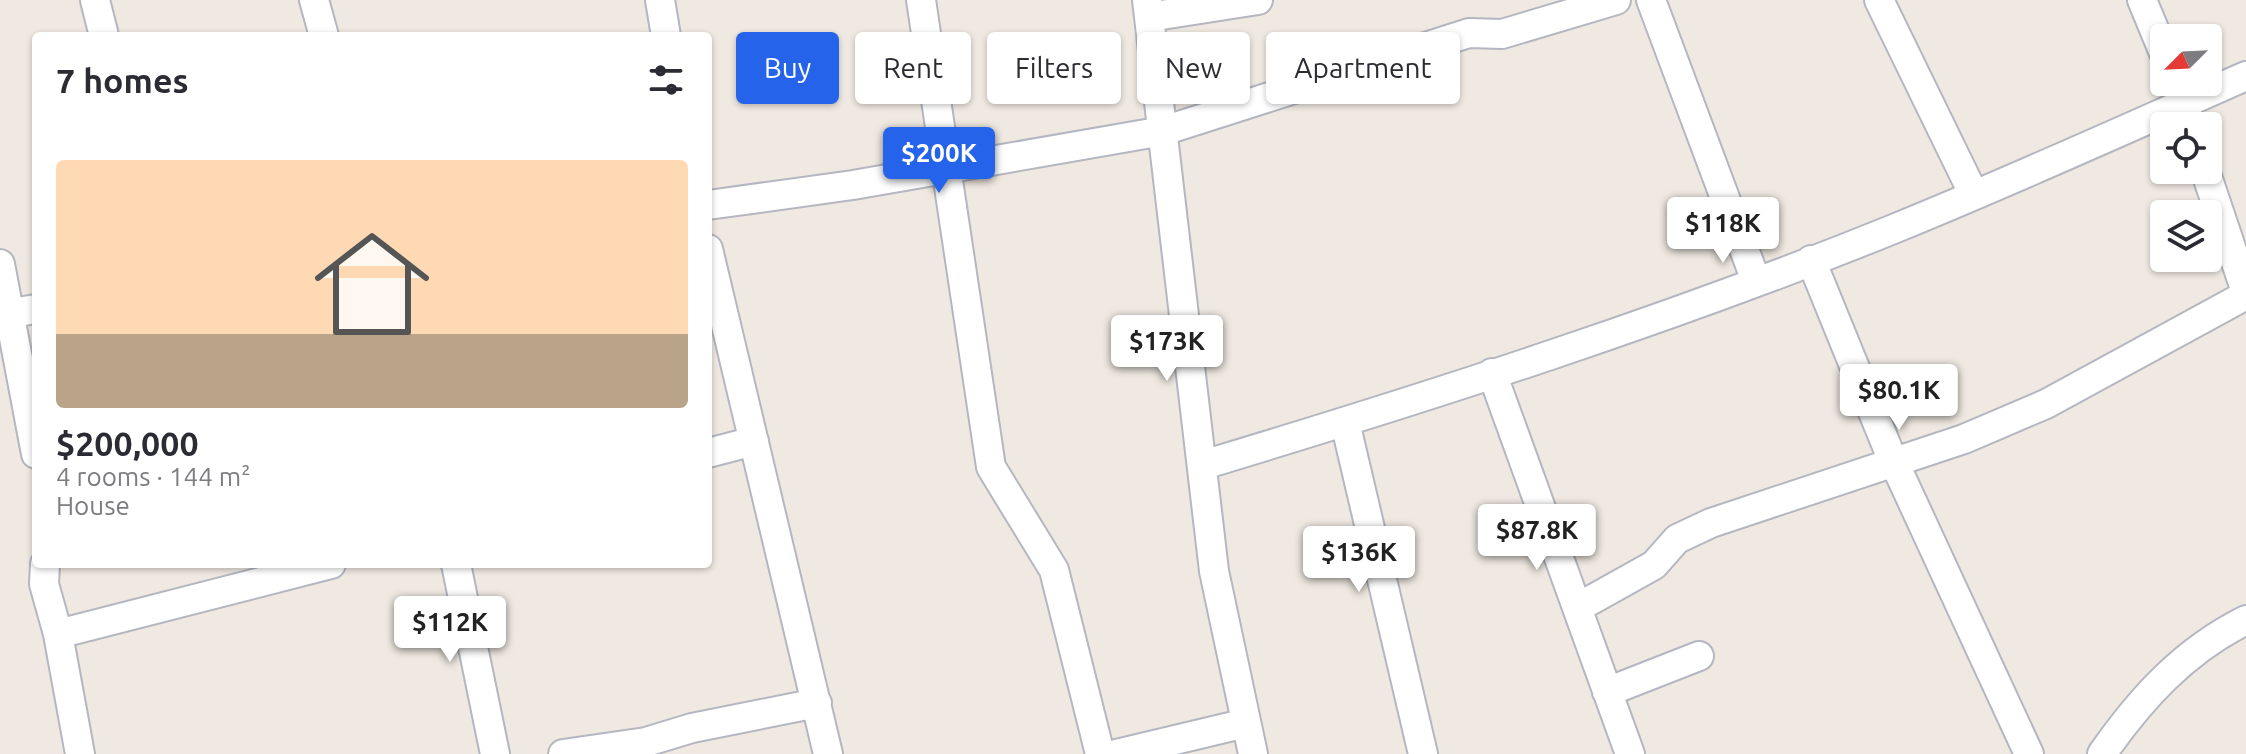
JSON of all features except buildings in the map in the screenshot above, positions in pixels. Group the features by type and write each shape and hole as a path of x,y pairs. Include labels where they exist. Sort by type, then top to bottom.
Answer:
{"street":[{"path":"95,0 103,32"},
{"path":"314,0 323,32"},
{"path":"660,0 665,32"},
{"path":"921,0 991,467 1054,570 1100,754"},
{"path":"1253,754 1214,571 1148,9 1258,0"},
{"path":"712,204 853,185 1163,131 1469,33 1502,34 1616,0"},
{"path":"1651,0 1756,281"},
{"path":"1879,0 1974,195"},
{"path":"2142,0 2152,24"},
{"path":"1203,465 1345,422 1756,281 1974,195 2246,76"},
{"path":"1577,608 1654,565 1677,539 1700,528 1964,439 2046,404 2246,294 2210,184"},
{"path":"1811,260 1893,462 2029,754"},
{"path":"0,264 15,312 32,427"},
{"path":"712,266 828,754"},
{"path":"1492,373 1630,754"},
{"path":"1345,422 1423,754"},
{"path":"712,452 754,441"},
{"path":"45,568 44,584 58,634 80,754"},
{"path":"58,634 315,568"},
{"path":"457,568 495,754"},
{"path":"2102,754 2128,717 2182,659 2215,635 2246,620"},
{"path":"1607,692 1699,656"},
{"path":"563,754 646,742 692,728 817,703"},
{"path":"1116,754 1246,723"}]}
